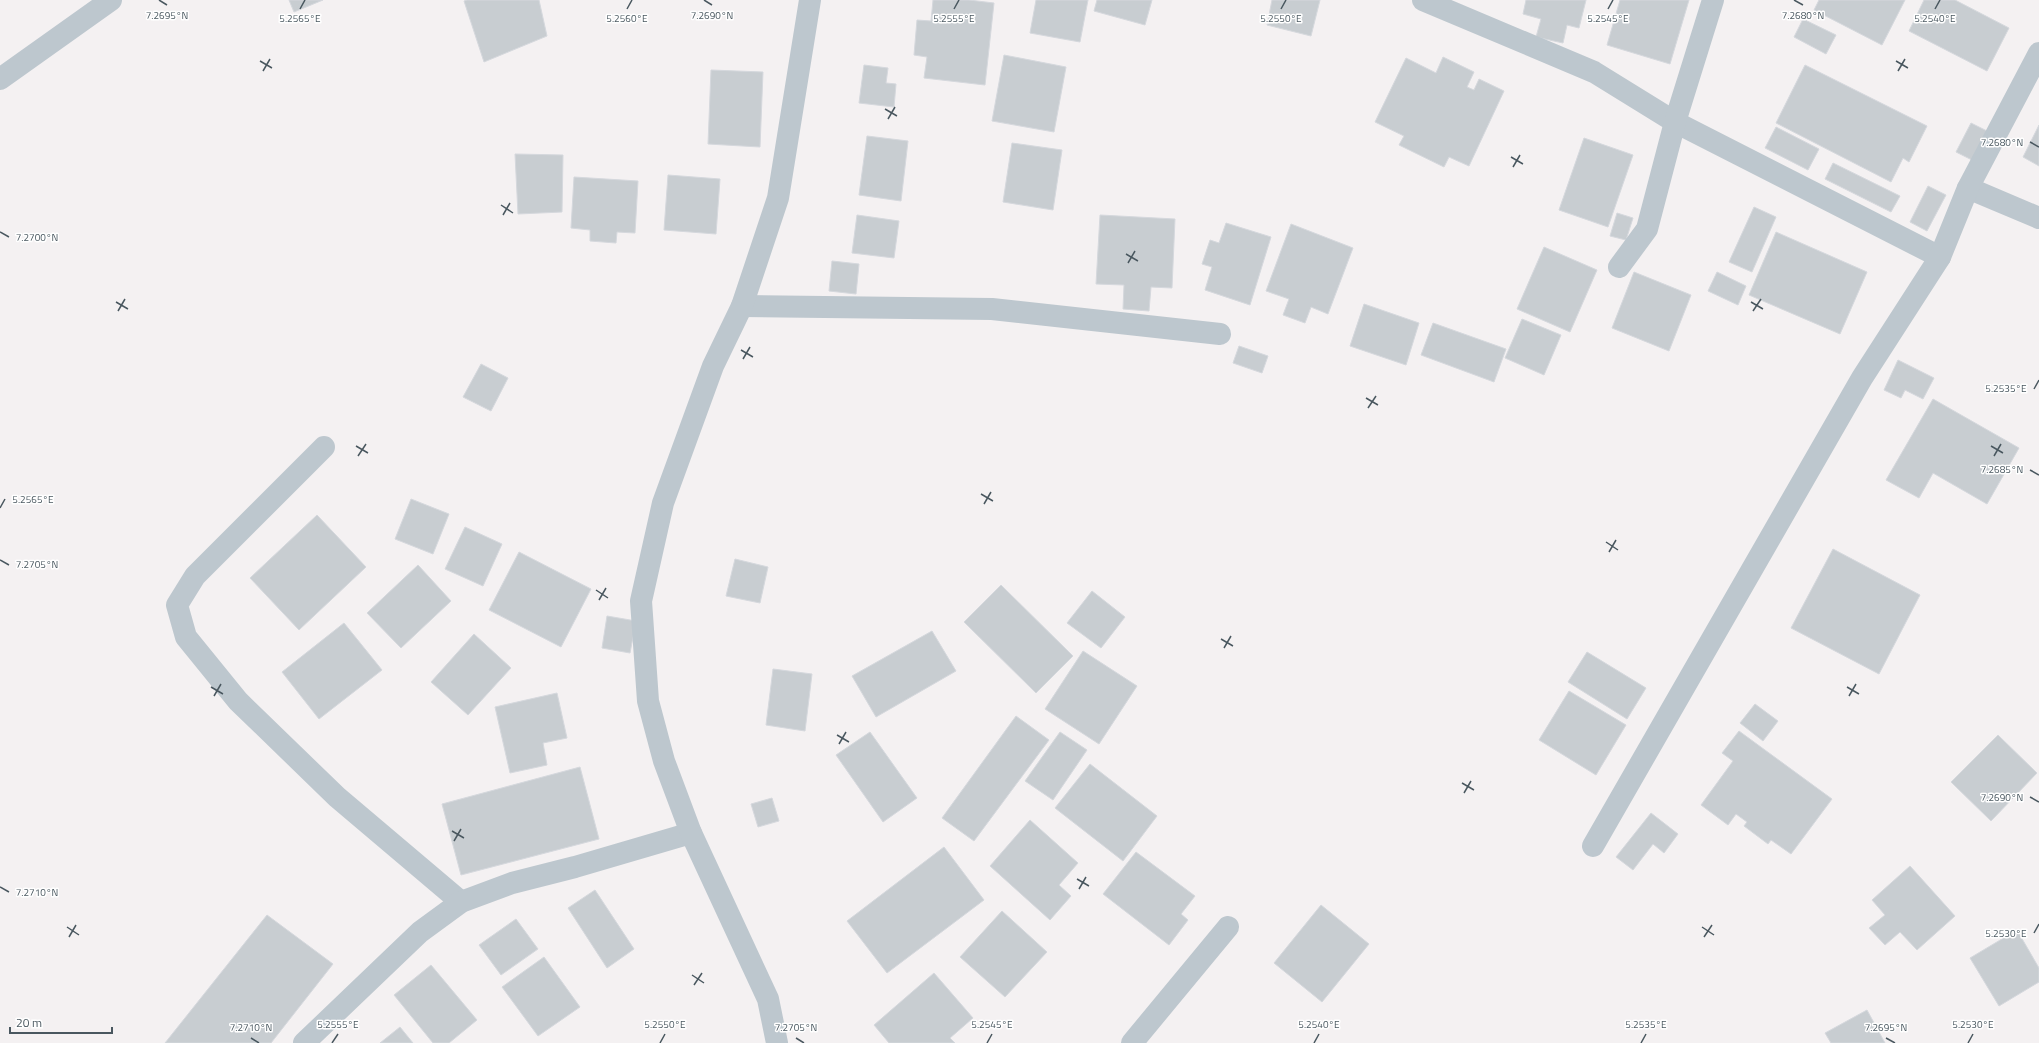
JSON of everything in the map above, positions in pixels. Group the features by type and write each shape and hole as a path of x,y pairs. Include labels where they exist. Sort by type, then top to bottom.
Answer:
{"street":[{"path":"0,79 111,0"},
{"path":"777,1043 768,999 691,833 664,762 648,700 641,601 663,503 713,366 742,306 778,198 810,0"},
{"path":"1423,0 1594,72 1675,122 1940,257"},
{"path":"1619,267 1647,228 1675,122 1714,0"},
{"path":"1593,846 1862,378 1940,257 1968,188 2039,53"},
{"path":"1968,188 2039,218"},
{"path":"742,306 992,309 1220,334"},
{"path":"324,447 195,576 177,605 186,637 238,702 337,798 461,902"},
{"path":"304,1043 420,932 461,902 512,883 575,867 691,833"},
{"path":"1132,1043 1228,927"}],"building":[{"path":"289,0 323,0 294,12"},
{"path":"539,0 547,36 484,62 464,1"},
{"path":"933,0 969,0 994,3 985,85 924,78 927,57 914,55 917,20 931,21"},
{"path":"1036,0 1088,0 1080,42 1030,33"},
{"path":"1097,0 1152,0 1145,25 1094,11"},
{"path":"1272,0 1320,0 1311,36 1267,25"},
{"path":"1526,0 1586,0 1579,28 1567,25 1563,43 1536,37 1541,19 1523,14"},
{"path":"1620,0 1689,0 1670,64 1607,45"},
{"path":"1819,0 1905,0 1882,45 1814,10"},
{"path":"1924,0 1955,0 2009,28 1987,71 1909,31"},
{"path":"1803,19 1836,35 1826,54 1794,37"},
{"path":"1004,55 1066,67 1054,132 992,121"},
{"path":"1443,57 1474,72 1467,87 1474,90 1479,79 1504,91 1469,166 1449,157 1444,167 1399,145 1404,136 1375,122 1406,58 1436,73"},
{"path":"864,65 888,68 886,83 896,84 894,107 859,103"},
{"path":"1805,65 1927,126 1909,162 1903,158 1891,182 1776,123"},
{"path":"711,70 763,72 760,147 708,144"},
{"path":"1971,123 1987,131 1972,160 1956,152"},
{"path":"2039,125 2039,166 2023,157"},
{"path":"1776,127 1819,149 1808,170 1765,148"},
{"path":"867,136 908,141 901,201 859,195"},
{"path":"1584,138 1633,155 1608,227 1559,210"},
{"path":"1012,143 1062,150 1053,210 1003,202"},
{"path":"515,154 563,155 562,212 518,214"},
{"path":"1833,163 1900,196 1891,212 1825,179"},
{"path":"668,175 720,179 716,234 664,230"},
{"path":"574,177 638,181 635,233 617,232 616,243 590,241 590,230 571,228"},
{"path":"1928,186 1946,195 1927,231 1910,222"},
{"path":"1754,207 1776,217 1752,272 1729,262"},
{"path":"1617,213 1633,218 1626,240 1610,236"},
{"path":"857,215 899,221 894,258 852,253"},
{"path":"1100,215 1175,219 1172,288 1151,287 1149,311 1123,309 1124,285 1096,284"},
{"path":"1226,223 1271,237 1250,305 1205,290 1212,267 1202,264 1210,240 1219,243"},
{"path":"1291,224 1353,248 1328,314 1311,307 1305,323 1283,315 1289,299 1266,291"},
{"path":"1776,232 1867,272 1840,334 1749,295"},
{"path":"1544,247 1597,270 1570,332 1517,309"},
{"path":"832,261 859,264 856,294 829,291"},
{"path":"1634,272 1691,295 1669,351 1612,328"},
{"path":"1717,272 1746,286 1738,305 1708,291"},
{"path":"1364,304 1419,323 1406,365 1350,346"},
{"path":"1522,319 1561,335 1544,375 1505,358"},
{"path":"1433,323 1506,349 1494,382 1421,355"},
{"path":"1239,346 1268,356 1262,373 1233,363"},
{"path":"1898,360 1934,378 1923,399 1905,390 1901,398 1884,390"},
{"path":"481,364 508,378 491,411 463,397"},
{"path":"1933,399 2019,448 1987,504 1933,473 1919,498 1886,480"},
{"path":"411,499 449,514 433,554 395,539"},
{"path":"317,515 366,567 299,630 250,578"},
{"path":"465,527 502,544 483,586 445,569"},
{"path":"1833,549 1920,595 1879,674 1791,628"},
{"path":"519,552 591,589 561,647 489,610"},
{"path":"735,559 768,567 760,603 726,596"},
{"path":"418,565 451,601 401,648 367,613"},
{"path":"1001,585 1073,656 1036,693 964,622"},
{"path":"1092,591 1125,617 1101,648 1067,623"},
{"path":"607,616 636,621 630,653 602,648"},
{"path":"344,623 382,670 319,719 282,672"},
{"path":"932,631 956,671 876,717 852,676"},
{"path":"474,634 511,668 468,715 431,682"},
{"path":"1083,651 1137,686 1099,744 1045,709"},
{"path":"1587,652 1646,688 1627,719 1568,682"},
{"path":"773,669 812,674 805,731 766,725"},
{"path":"1569,691 1626,725 1596,775 1539,740"},
{"path":"557,693 567,738 543,743 547,765 510,773 495,707"},
{"path":"1755,704 1778,721 1763,741 1740,723"},
{"path":"1016,716 1049,740 974,841 942,818"},
{"path":"1739,731 1832,799 1791,854 1771,840 1768,844 1744,826 1747,822 1736,814 1728,825 1701,805 1733,761 1722,753"},
{"path":"870,732 917,798 883,822 836,755"},
{"path":"1060,732 1087,750 1053,800 1025,781"},
{"path":"1998,735 2037,773 1991,821 1951,782"},
{"path":"1090,764 1157,816 1123,861 1055,808"},
{"path":"580,767 599,839 461,875 442,804"},
{"path":"772,798 779,821 758,827 751,804"},
{"path":"1651,813 1678,834 1664,853 1653,844 1633,870 1616,857"},
{"path":"1030,820 1078,863 1059,885 1071,896 1050,920 990,866"},
{"path":"944,847 984,900 887,973 847,921"},
{"path":"1136,852 1195,896 1181,914 1188,920 1169,945 1103,894"},
{"path":"1910,866 1955,916 1917,950 1900,932 1885,945 1869,928 1885,915 1872,900"},
{"path":"595,890 634,949 607,968 568,908"},
{"path":"1321,905 1369,944 1322,1002 1274,963"},
{"path":"1002,911 1047,952 1005,997 960,957"},
{"path":"267,915 333,964 271,1043 165,1043"},
{"path":"516,919 538,949 501,975 479,945"},
{"path":"2017,930 2039,968 2039,982 1999,1006 1970,958"},
{"path":"544,957 580,1007 538,1036 502,987"},
{"path":"431,965 477,1020 449,1043 433,1043 394,995"},
{"path":"934,973 973,1018 950,1038 955,1043 889,1043 874,1025"},
{"path":"1867,1010 1885,1043 1831,1043 1825,1033"},
{"path":"400,1027 413,1043 380,1043"}]}
